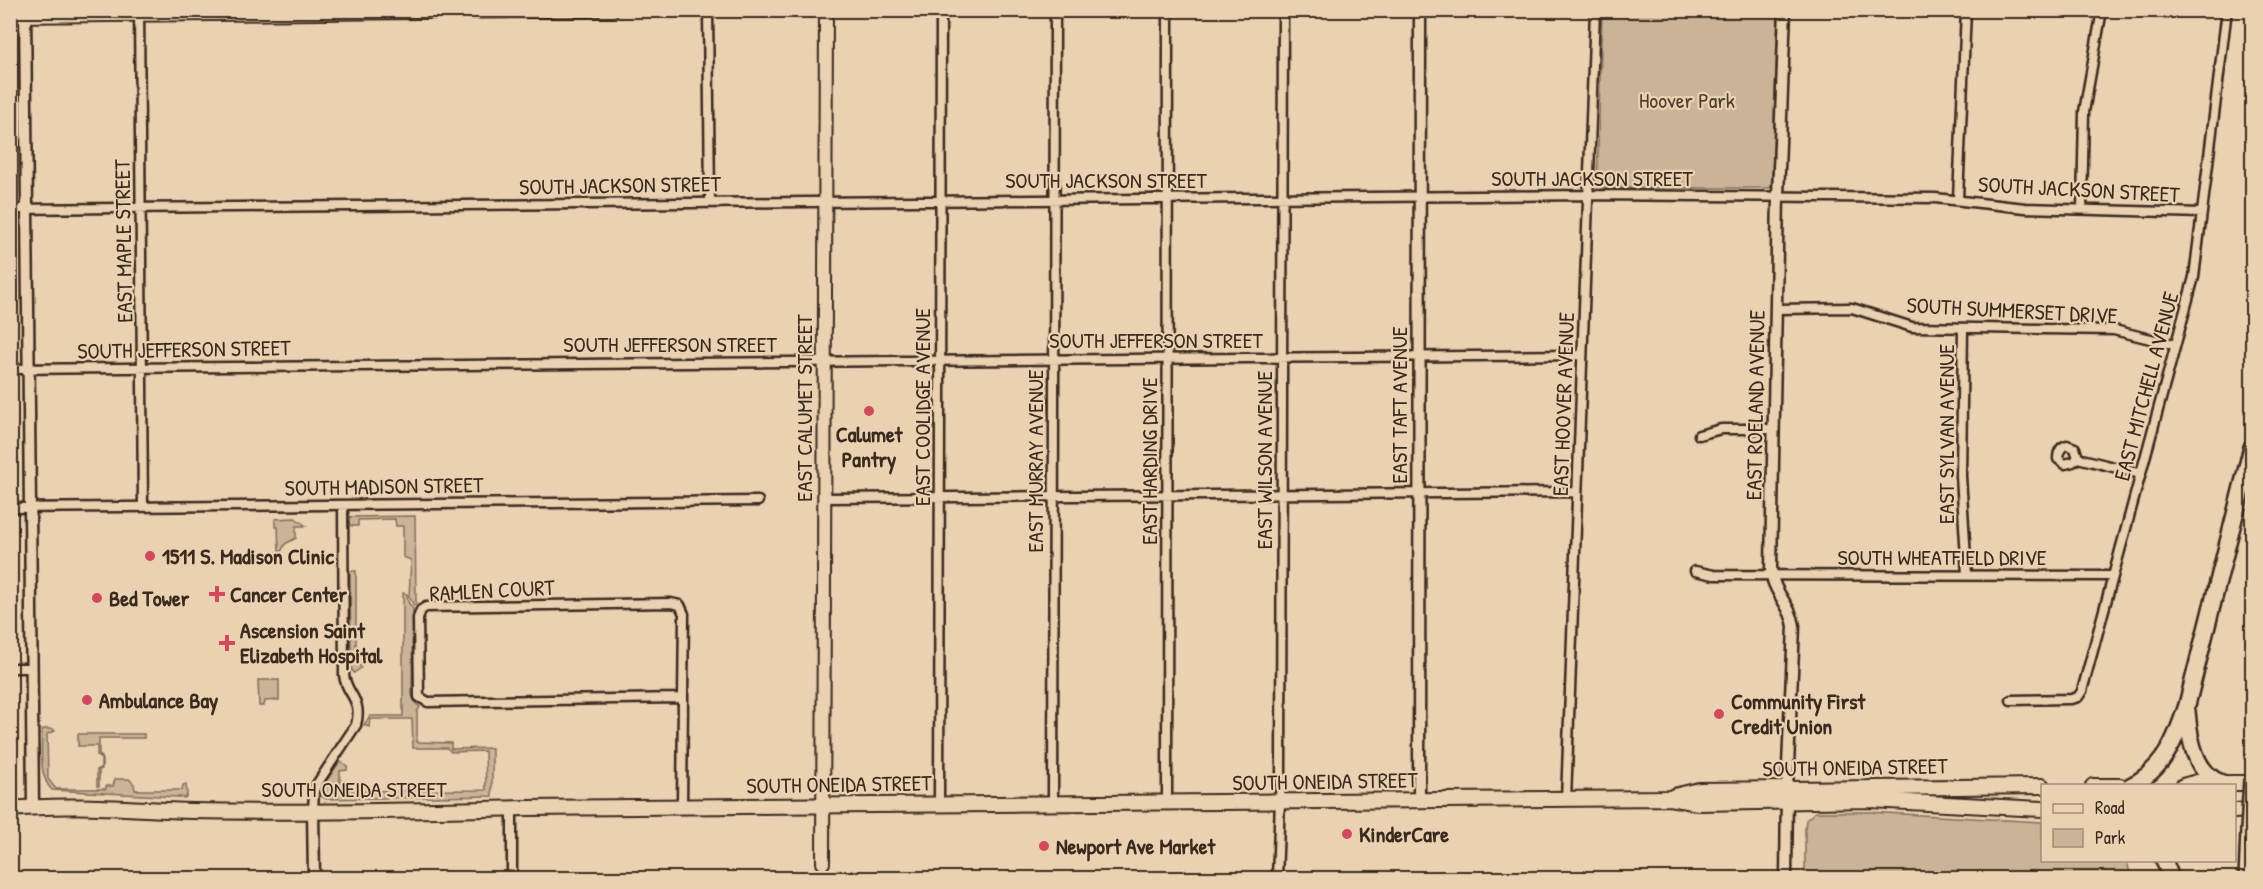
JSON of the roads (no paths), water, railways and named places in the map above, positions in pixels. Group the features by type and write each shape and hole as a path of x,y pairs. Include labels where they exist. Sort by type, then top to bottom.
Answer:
{"highway":[{"path":"2133,784 2147,776 2164,759 2173,744 2187,705 2253,447"},
{"path":"2187,705 2192,742 2198,760 2209,775 2222,783"},
{"path":"2247,879 2253,781"},
{"path":"2164,862 2172,879"},
{"path":"2172,879 2177,862"}],"main road":[{"path":"10,16 25,13 613,10"},
{"name":"EAST CALUMET STREET","path":"823,863 826,10"},
{"path":"2190,784 2253,781"},
{"name":"SOUTH ONEIDA STREET","path":"10,809 85,806 193,811 313,811 1669,798 1699,802 1786,795 2041,786"},
{"name":"SOUTH ONEIDA STREET","path":"1786,795 2041,809"},
{"path":"2236,810 2253,810"}],"street":[{"path":"708,10 710,202"},
{"name":"EAST COOLIDGE AVENUE","path":"939,804 941,10"},
{"name":"EAST MURRAY AVENUE","path":"1053,803 1055,10"},
{"name":"EAST HARDING DRIVE","path":"1167,803 1168,10"},
{"name":"EAST WILSON AVENUE","path":"1277,879 1282,494 1283,10"},
{"name":"EAST TAFT AVENUE","path":"1419,800 1420,10"},
{"name":"EAST HOOVER AVENUE","path":"1566,800 1595,10"},
{"name":"EAST ROELAND AVENUE","path":"1785,10 1778,196 1771,574 1775,588 1793,617 1794,626 1786,795 1786,879"},
{"path":"1958,199 1966,10"},
{"path":"2082,210 2084,112 2102,10"},
{"name":"EAST MITCHELL AVENUE","path":"2011,700 2071,699 2078,697 2082,691 2195,268 2227,10"},
{"path":"25,13 33,807"},
{"name":"EAST MAPLE STREET","path":"139,13 143,507"},
{"name":"SOUTH JACKSON STREET","path":"10,209 1589,195 1958,199 2025,208 2202,213"},
{"name":"SOUTH SUMMERSET DRIVE","path":"1776,309 1852,308 1908,326 2115,330 2175,345"},
{"name":"EAST SYLVAN AVENUE","path":"1963,328 1961,476 1967,575"},
{"name":"SOUTH JEFFERSON STREET","path":"10,369 1582,354"},
{"path":"1699,435 1720,429 1773,429"},
{"path":"2078,458 2141,474"},
{"path":"825,498 1577,492"},
{"name":"SOUTH MADISON STREET","path":"10,508 758,501"},
{"path":"314,879 314,791 356,725 357,718 355,699 346,685 344,675 343,505"},
{"name":"SOUTH WHEATFIELD DRIVE","path":"1695,570 1714,575 2113,576"},
{"name":"RAMLEN COURT","path":"682,807 684,614 678,603 429,606 423,608 418,615 418,692 420,699 425,702 683,698"},
{"path":"10,668 31,668"},
{"path":"512,809 512,879"}],"place":[{"name":"Calumet Pantry","path":"869,411"},
{"name":"1511 S. Madison Clinic","path":"150,556"},
{"name":"Cancer Center","path":"217,594"},
{"name":"Bed Tower","path":"97,598"},
{"name":"Ascension Saint Elizabeth Hospital","path":"227,643"},
{"name":"Ambulance Bay","path":"87,700"},
{"name":"Community First Credit Union","path":"1719,714"},
{"name":"KinderCare","path":"1347,834"},
{"name":"Newport Ave Market","path":"1044,846"}],"park label":[{"name":"Hoover Park","path":"1687,100"}]}
